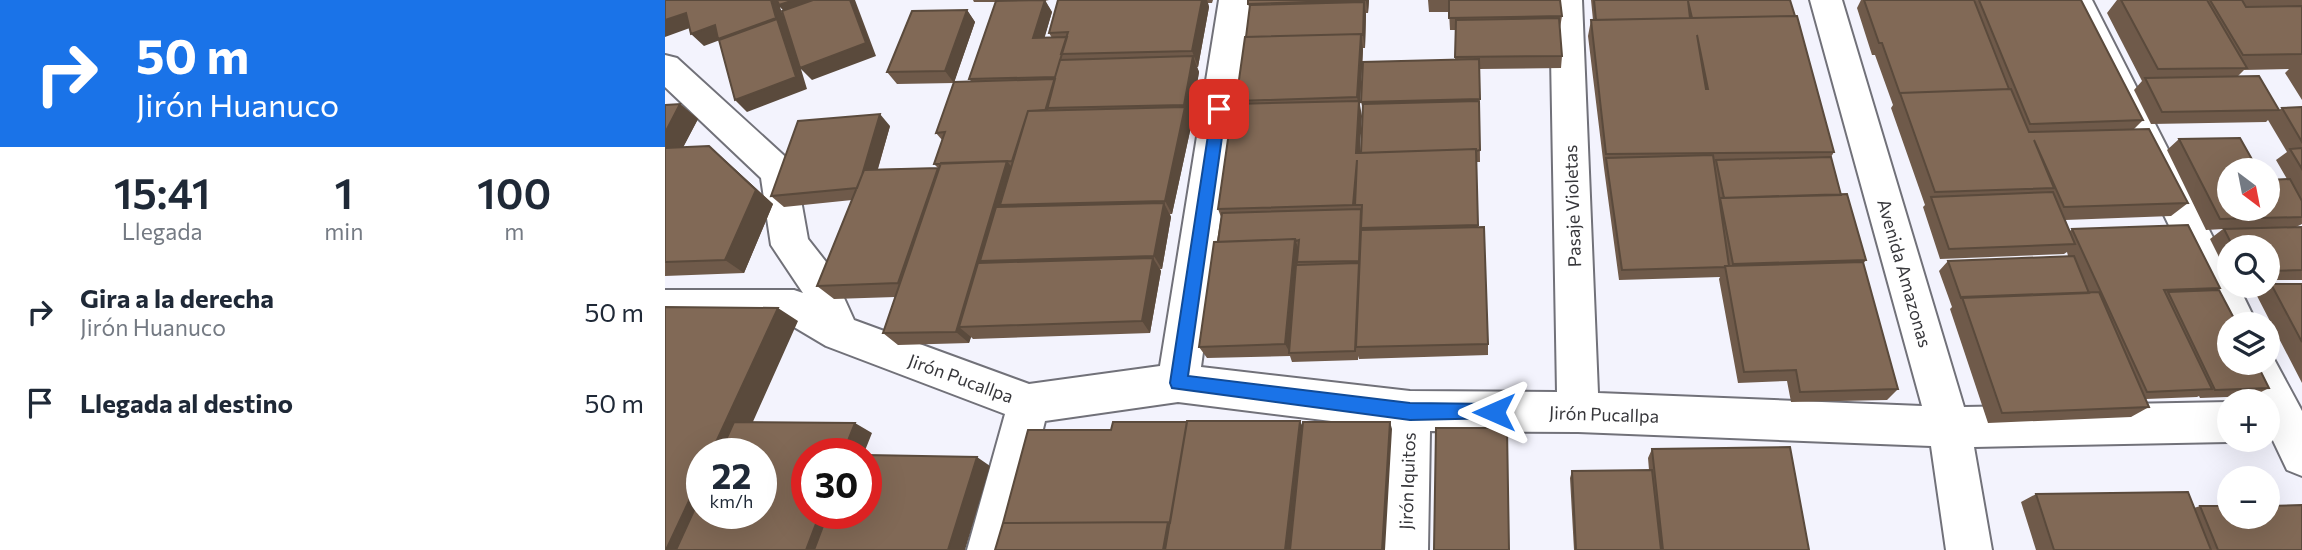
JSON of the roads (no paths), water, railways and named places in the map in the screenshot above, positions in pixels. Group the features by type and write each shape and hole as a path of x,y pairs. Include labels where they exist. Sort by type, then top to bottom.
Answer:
{"street":[{"path":"1178,383 1235,0"},
{"name":"Pasaje Violetas","path":"1566,0 1578,412"},
{"name":"Avenida Amazonas","path":"1826,0 1949,426 1969,550"},
{"path":"2075,0 2231,312"},
{"path":"665,67 778,172 790,245 816,279 840,333"},
{"path":"665,107 702,100"},
{"name":"Jirón Pucallpa","path":"665,307 794,307 840,333 1029,404 1178,383 1410,411 1578,412 1949,426 2217,422"},
{"path":"2262,375 2289,429"},
{"path":"990,550 1029,404"},
{"name":"Jirón Iquitos","path":"1405,550 1410,411"}]}
